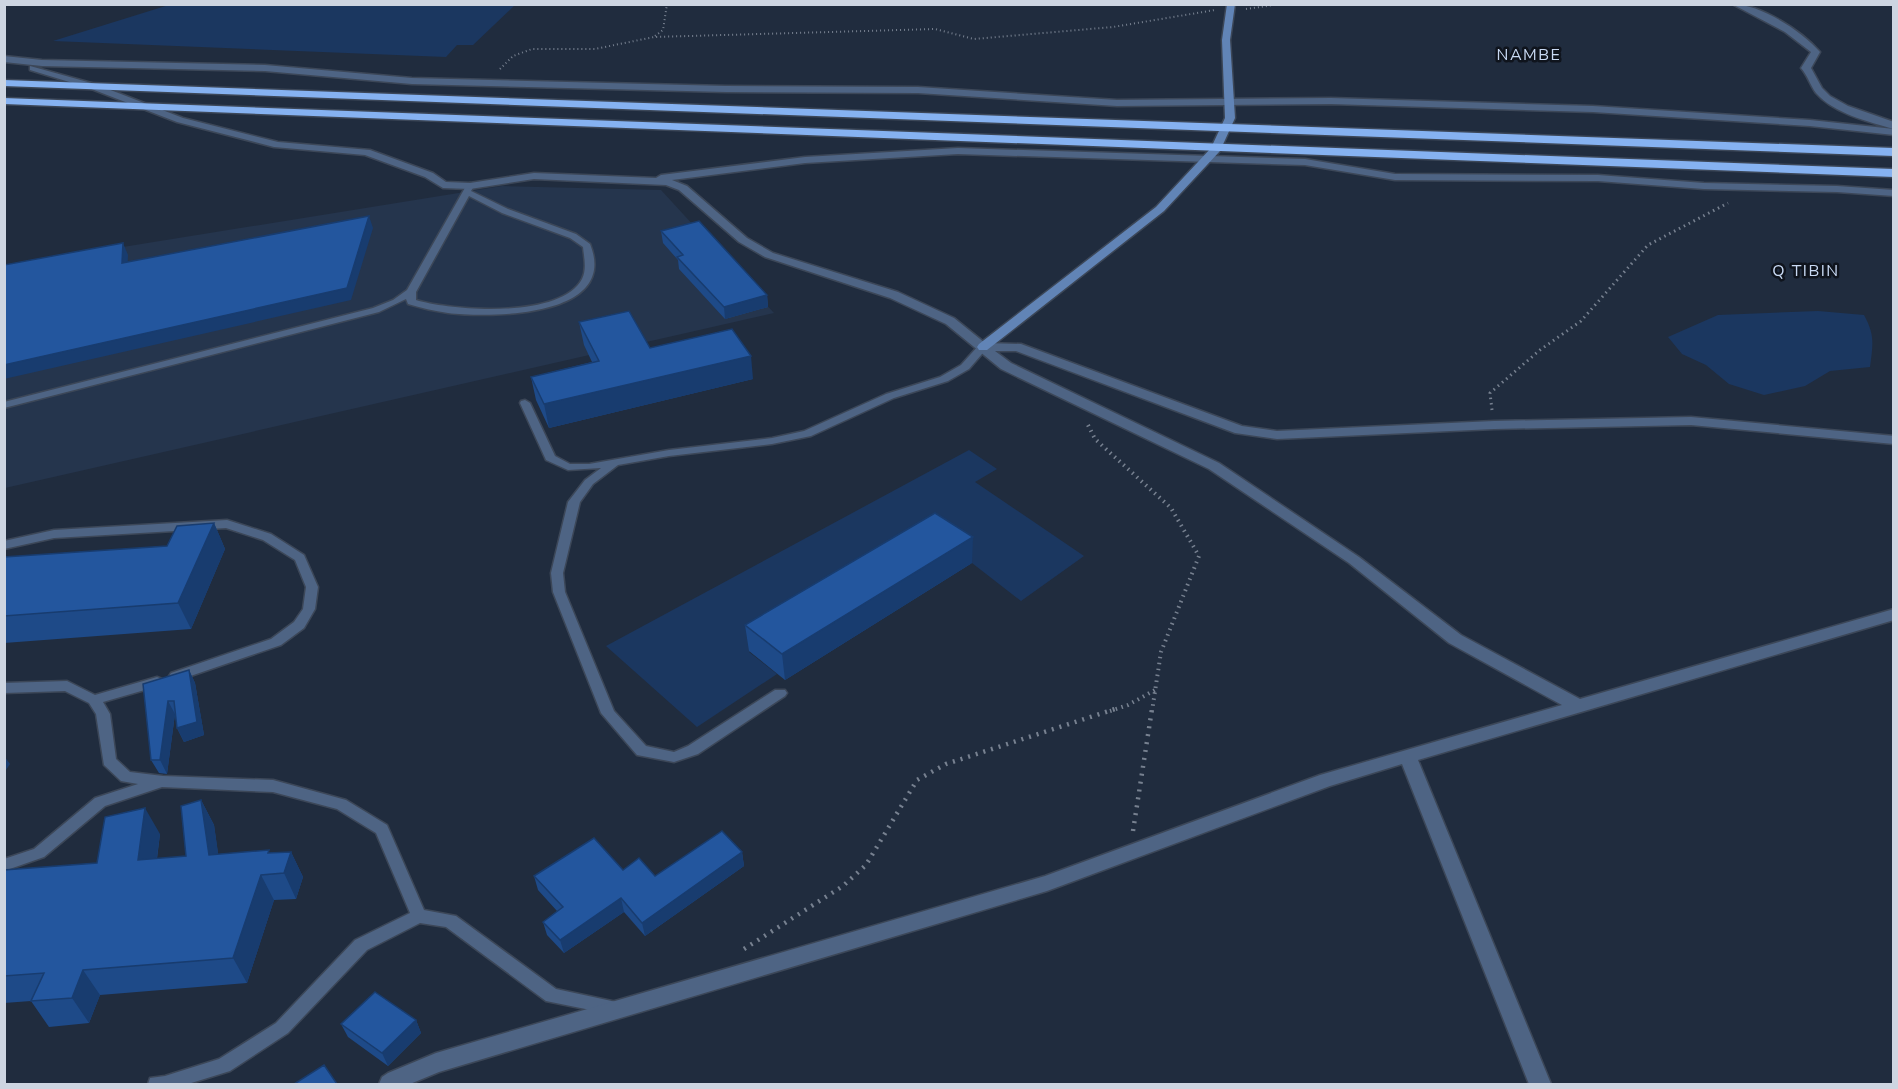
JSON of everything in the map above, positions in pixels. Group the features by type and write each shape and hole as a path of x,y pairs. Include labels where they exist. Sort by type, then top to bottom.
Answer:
{"highway":[{"path":"4,83 1893,152"},
{"path":"4,101 1212,153 1893,173"}],"street":[{"path":"1736,4 1779,23 1801,37 1816,52 1806,68 1819,91 1838,104 1893,126"},
{"path":"983,347 1160,209 1212,153 1230,118 1226,40 1230,7"},
{"path":"4,59 42,63 241,67 412,81 918,90 1117,103 1229,104 1331,101 1593,109 1810,123 1893,132"},
{"path":"4,59 92,86 180,120 278,145 366,152 429,175 443,185 469,189 534,176 668,182 683,188 743,240 769,255 894,295 950,321 1006,366 1214,466 1354,560 1455,639 1580,706"},
{"path":"638,181 805,160 958,151 1212,153 1305,162 1395,177 1598,178 1704,186 1893,193"},
{"path":"983,347 1017,346 1240,430 1277,435 1494,425 1692,421 1893,440"},
{"path":"390,1084 436,1063 1047,883 1326,780 1893,614"},
{"path":"1408,756 1540,1084"}],"lane":[{"path":"4,405 376,310 396,302 411,292 469,189 505,211 573,236 587,246 591,268 584,284 570,297 513,312 440,310 422,307 411,302 411,292"},
{"path":"525,403 550,458 568,467 589,467 807,434 890,396 944,379 965,367 983,347"},
{"path":"616,462 589,482 574,502 557,573 559,592 608,713 642,751 674,757 693,750 780,693"},
{"path":"4,545 54,534 227,524 267,537 300,558 312,587 309,609 299,625 276,642 181,675 94,700"},
{"path":"4,688 67,686 94,700 103,714 109,761 126,777 162,782 273,786 341,804 382,829 419,916"},
{"path":"4,865 39,853 100,802 162,782"},
{"path":"156,1084 224,1065 234,1059 282,1028 361,945 419,916 450,921 552,996 619,1009"}],"path":[{"path":"654,37 663,30 667,4"},
{"path":"487,83 511,56 520,52 536,49 594,49 628,45 654,37 935,29 944,30 962,38 974,39 1122,26 1230,7 1255,9 1281,4"},
{"path":"1494,425 1490,393 1540,350 1581,321 1648,245 1724,206 1739,194 1764,187"},
{"path":"1075,399 1095,439 1171,508 1199,556 1161,652 1130,852"},
{"path":"734,955 843,886 866,865 916,780 946,764 1128,705 1155,690"}],"shaded area":[{"path":"172,4 515,5 473,45 457,45 446,57 53,41"},
{"path":"502,186 661,190 774,313 5,488 5,266"},
{"path":"1818,311 1864,315 1872,340 1870,367 1830,371 1805,386 1764,395 1729,384 1706,365 1682,354 1668,337 1718,315"},
{"path":"969,450 997,469 975,482 1084,556 1021,601 972,563 926,532 749,652 777,674 697,727 606,646"}],"building":[{"path":"369,216 347,288 4,365 4,265 123,243 122,263"},
{"path":"699,221 767,295 724,307 677,257 683,255 661,231"},
{"path":"629,311 650,348 732,329 751,356 544,404 531,377 599,361 579,322"},
{"path":"935,513 973,537 782,654 745,625"},
{"path":"214,523 178,603 4,616 4,557 167,546 177,526"},
{"path":"189,670 197,722 177,728 174,701 168,701 160,760 151,760 143,684"},
{"path":"201,800 209,855 269,850 268,853 291,852 284,873 261,875 233,958 83,970 72,998 31,1001 44,973 4,976 4,870 97,863 105,817 145,808 138,860 186,856 181,806"},
{"path":"722,831 742,852 642,923 621,898 560,940 543,922 563,907 534,876 594,838 623,870 639,858 655,876"},
{"path":"375,992 416,1020 382,1053 341,1024"},
{"path":"324,1065 337,1084 294,1084"}],"district":[{"name":"NAMBE","path":"1529,55"},
{"name":"Q TIBIN","path":"1806,271"}]}
